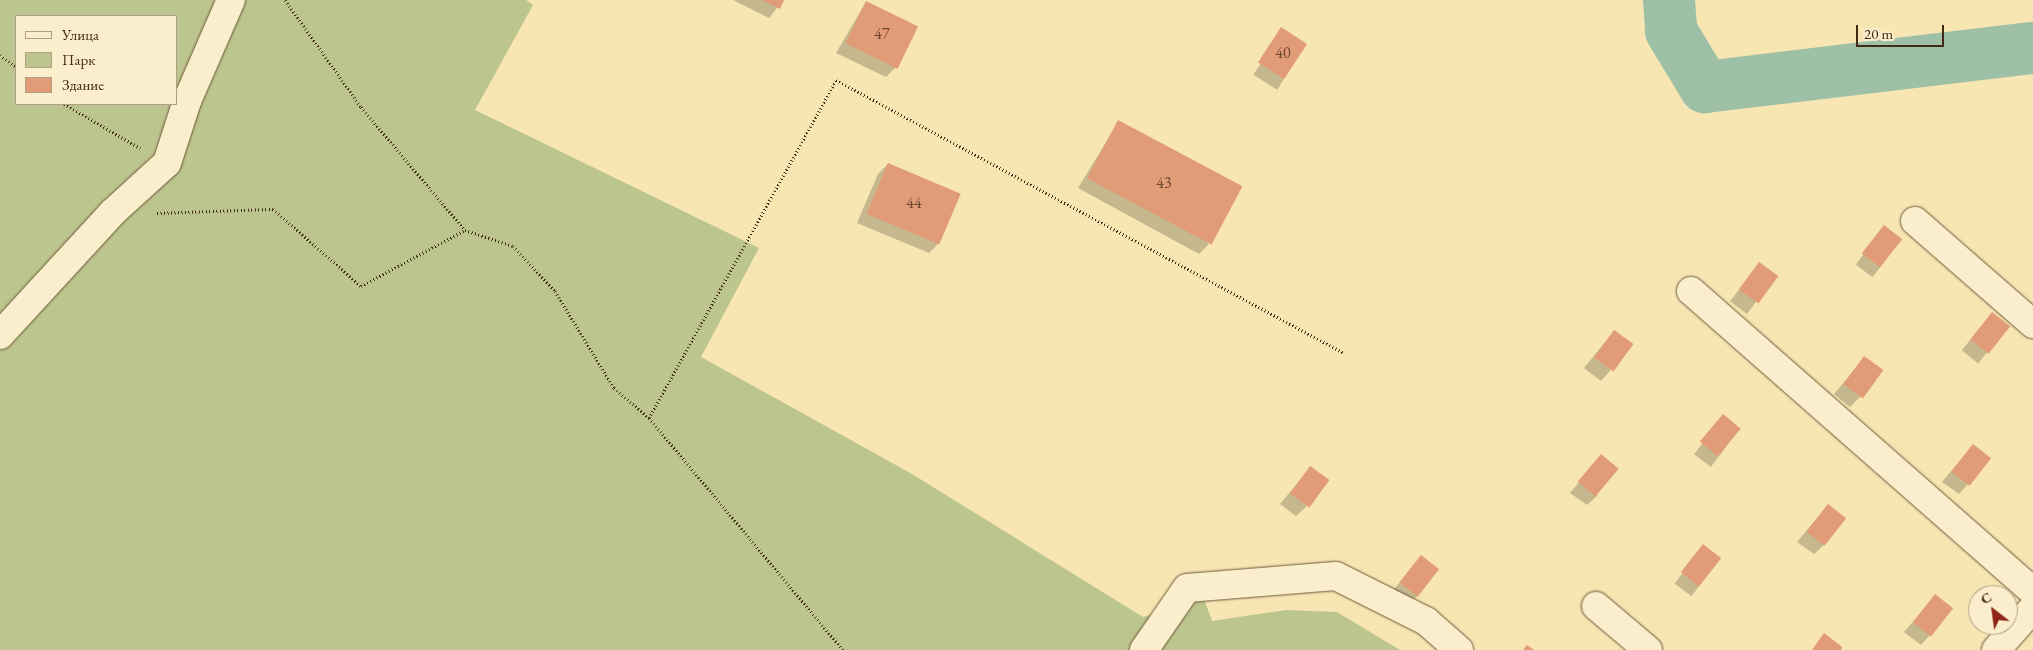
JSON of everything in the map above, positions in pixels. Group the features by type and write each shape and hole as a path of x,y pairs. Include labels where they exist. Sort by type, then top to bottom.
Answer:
{"street":[{"path":"0,335 112,213 167,164 187,101 231,0"},
{"path":"1915,221 2033,324"},
{"path":"1691,291 2033,591"},
{"path":"1144,650 1187,588 1336,576 1426,621 1459,650"},
{"path":"1596,606 1648,650"},
{"path":"1996,650 2033,608"}],"path":[{"path":"285,0 361,107 465,230 514,246 555,291 614,388 650,418 843,650"},
{"path":"0,54 15,66"},
{"path":"650,418 836,80 1344,354"},
{"path":"66,105 167,164"},
{"path":"112,213 273,209 362,286 465,230"}],"green space":[{"path":"0,0 526,0 533,5 475,110 759,248 701,357 912,474 1143,617 1204,599 1212,621 1286,610 1337,612 1400,650 0,650"}],"building":[{"path":"762,0 784,0 780,9"},
{"path":"866,1 918,26 898,69 845,43"},
{"path":"1281,27 1307,44 1284,79 1258,62"},
{"path":"1118,120 1242,186 1212,244 1087,178"},
{"path":"888,163 961,194 939,244 867,214"},
{"path":"1884,225 1902,239 1880,268 1862,253"},
{"path":"1759,262 1778,276 1758,304 1739,290"},
{"path":"1992,312 2010,326 1989,354 1970,340"},
{"path":"1614,330 1633,344 1613,372 1594,358"},
{"path":"1864,356 1883,370 1863,398 1843,384"},
{"path":"1723,414 1741,429 1717,456 1700,442"},
{"path":"1973,444 1991,458 1970,486 1951,472"},
{"path":"1601,454 1619,469 1595,496 1578,482"},
{"path":"1310,466 1329,480 1309,508 1290,494"},
{"path":"1828,504 1846,518 1825,546 1806,532"},
{"path":"1703,544 1721,558 1699,587 1681,572"},
{"path":"1421,555 1439,569 1418,597 1399,583"},
{"path":"1935,594 1953,608 1931,637 1913,622"},
{"path":"1824,633 1842,647 1841,650 1812,650"},
{"path":"1527,645 1534,650 1523,650"}],"waterway":[{"path":"1669,0 1671,31 1705,87 2033,48"}]}
